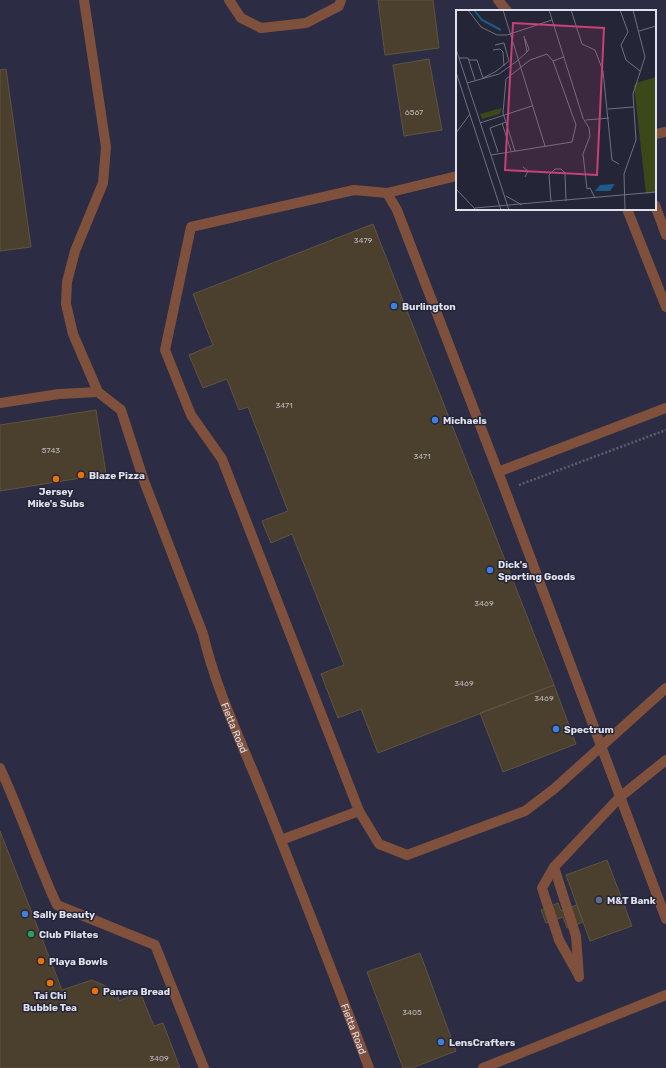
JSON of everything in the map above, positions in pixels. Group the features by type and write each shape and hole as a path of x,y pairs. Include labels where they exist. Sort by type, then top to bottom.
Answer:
{"lane":[{"path":"0,403 59,394 98,392 73,334 66,304 67,282 75,251 103,183 106,147 84,0"},
{"path":"229,0 241,18 261,28 306,23 339,6 341,0"},
{"path":"498,0 506,10"},
{"path":"656,134 666,132"},
{"path":"456,176 387,193 354,190 191,227 166,350 191,415 222,459 359,812 379,844 407,854 525,811 554,789 666,688"},
{"path":"387,193 400,217 505,490 666,919"},
{"path":"656,208 666,235"},
{"path":"627,210 666,307"},
{"name":"Fietta Road","path":"98,392 121,410 144,481 203,634 209,660 220,694 281,840 369,1068"},
{"path":"498,472 666,408"},
{"path":"554,867 576,936 580,977 559,940 542,888 554,867 620,797 666,760"},
{"path":"0,768 57,905 155,945 204,1068"},
{"path":"281,840 359,812"},
{"path":"484,1068 666,995"}],"path":[{"path":"505,490 666,430"}],"shaded area":[{"path":"0,0 666,0 666,1068 0,1068"}],"building":[{"path":"378,0 433,0 439,48 385,55"},
{"path":"429,59 442,130 404,136 393,65"},
{"path":"6,69 31,247 0,251 0,70"},
{"path":"373,224 554,685 378,753 361,709 338,718 321,674 344,665 292,534 271,543 262,521 288,511 248,407 239,410 227,379 203,388 189,355 213,345 193,294"},
{"path":"96,410 106,474 0,491 0,425"},
{"path":"554,685 576,744 503,772 480,713"},
{"path":"0,831 62,990 92,980 110,988 114,999 118,997 119,1001 140,992 154,1026 163,1023 180,1068 0,1068"},
{"path":"607,860 632,926 590,941 566,875"},
{"path":"558,903 561,911 577,905 583,922 567,928 563,917 546,923 541,910"},
{"path":"420,953 456,1051 412,1068 403,1068 367,972"}],"place":[{"name":"Burlington","path":"394,306"},
{"name":"Michaels","path":"435,420"},
{"name":"Blaze Pizza","path":"81,475"},
{"name":"Jersey Mike's Subs","path":"56,479"},
{"name":"Dick's Sporting Goods","path":"490,570"},
{"name":"Spectrum","path":"556,729"},
{"name":"M&T Bank","path":"599,900"},
{"name":"Sally Beauty","path":"25,914"},
{"name":"Club Pilates","path":"31,934"},
{"name":"Playa Bowls","path":"41,961"},
{"name":"Tai Chi Bubble Tea","path":"50,983"},
{"name":"Panera Bread","path":"95,991"},
{"name":"LensCrafters","path":"441,1042"}]}
